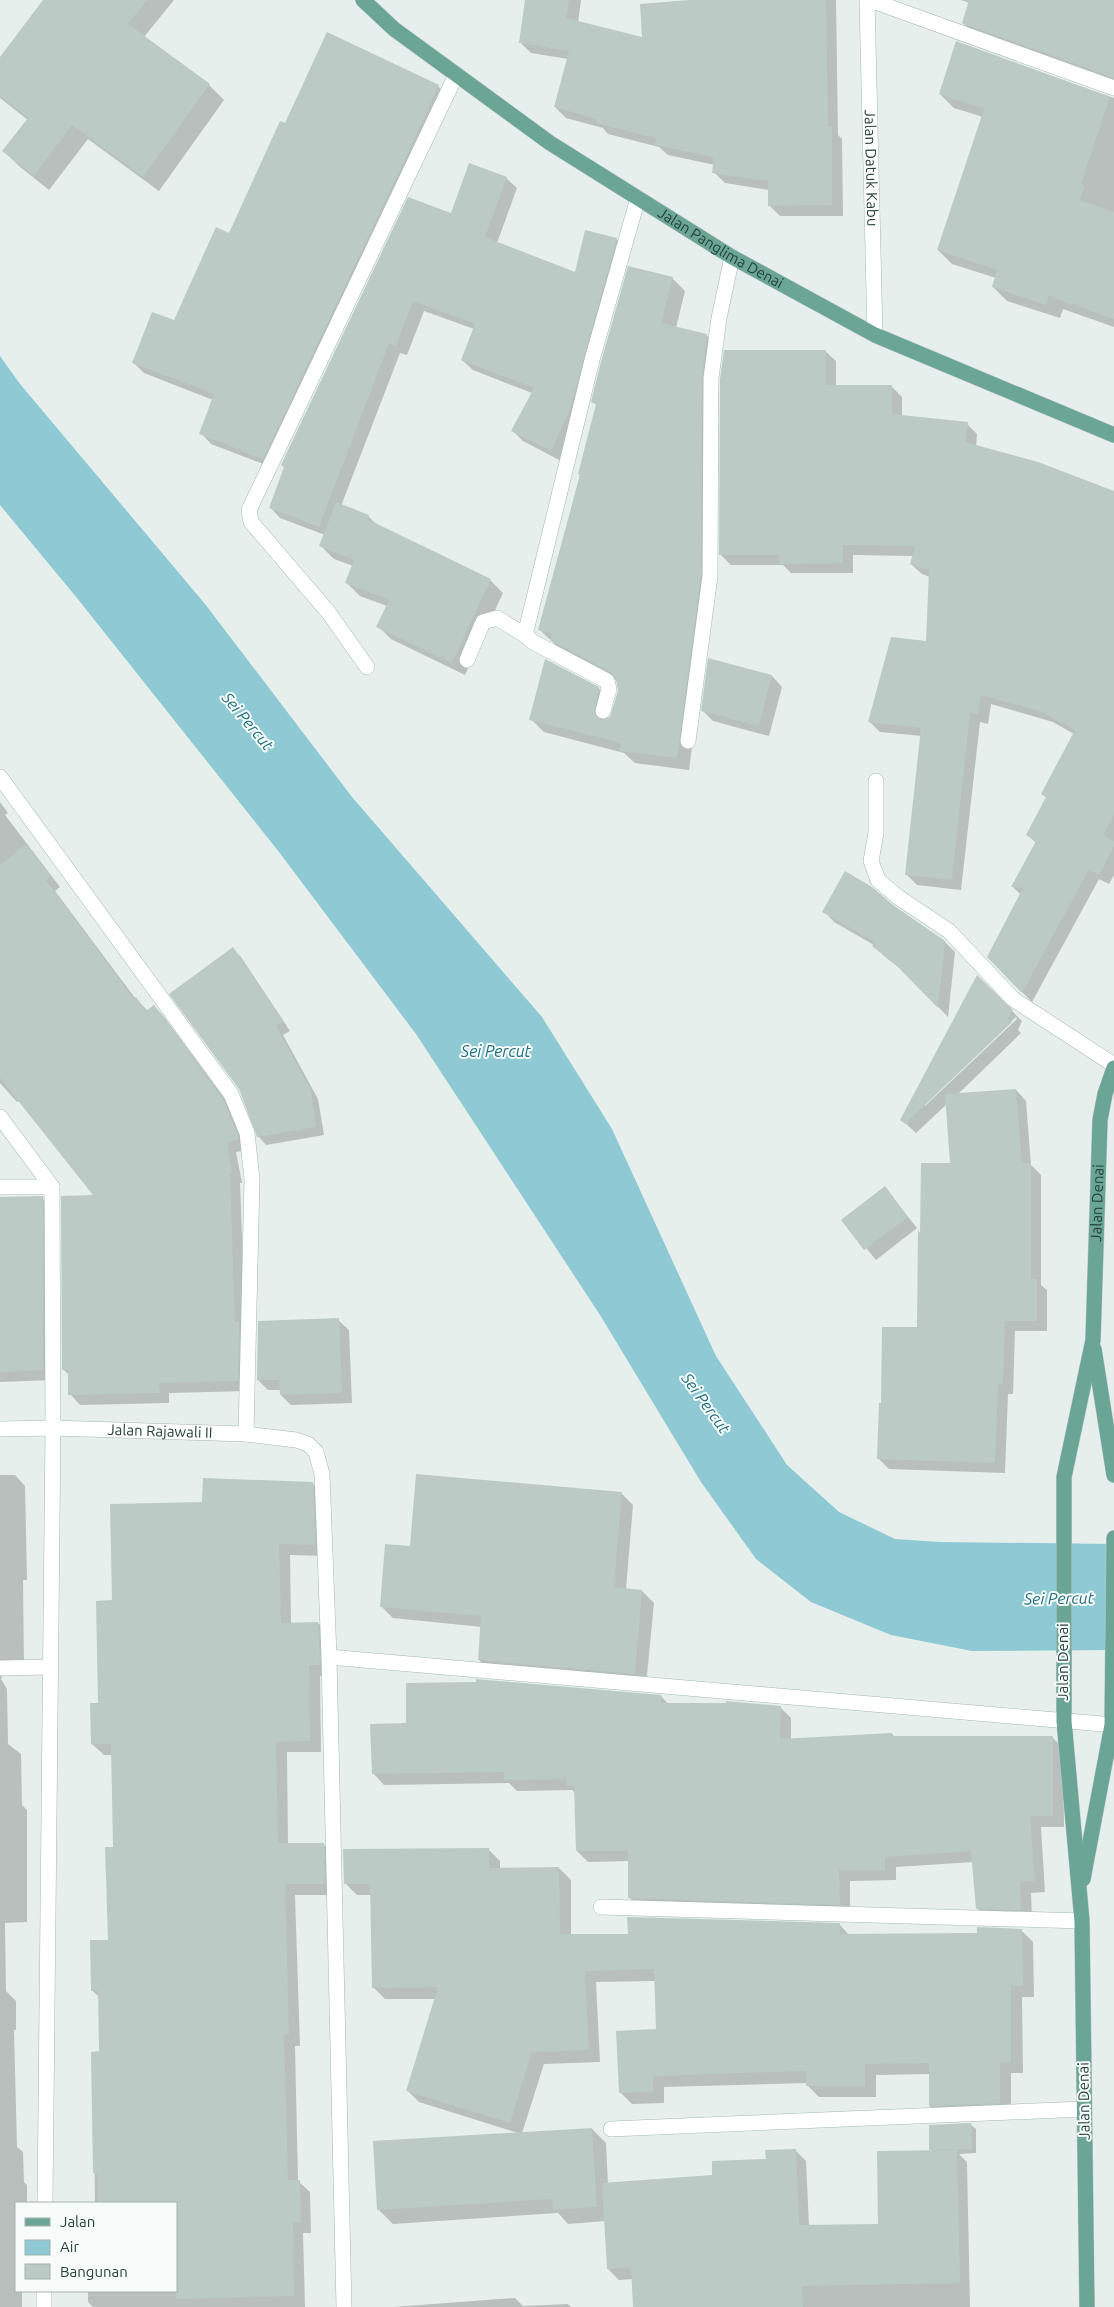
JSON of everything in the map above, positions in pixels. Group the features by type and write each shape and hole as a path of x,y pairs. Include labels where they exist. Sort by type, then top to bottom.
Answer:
{"main road":[{"name":"Jalan Panglima Denai","path":"363,0 394,29 550,143 732,257 875,335 1114,435"},
{"name":"Jalan Denai","path":"1088,2307 1082,1921 1064,1721 1064,1476 1093,1340 1100,1120 1105,1094 1114,1066"},
{"name":"Jalan Denai","path":"1093,1340 1114,1475"},
{"name":"Jalan Denai","path":"1080,1896 1113,1725 1114,1538"}],"street":[{"path":"869,0 1114,88"},
{"name":"Jalan Datuk Kabu","path":"869,0 875,335"},
{"path":"367,667 329,613 251,522 249,510 456,74"},
{"path":"525,635 592,360 638,198"},
{"path":"688,741 710,576 711,378 719,318 732,257"},
{"path":"467,660 483,622 497,618 533,642 607,681 609,689 603,711"},
{"path":"0,777 231,1094 247,1133 252,1179 246,1434"},
{"path":"876,781 876,833 871,861 878,880 898,897 949,931 1013,999 1114,1066"},
{"path":"0,1118 52,1187 53,1428 45,2202"},
{"path":"0,1186 52,1187"},
{"name":"Jalan Rajawali II","path":"0,1428 246,1434 296,1440 308,1444 316,1452 322,1474 330,1657"},
{"path":"344,2307 330,1657 1113,1725"},
{"path":"0,1668 50,1667"},
{"path":"602,1906 1082,1921"},
{"path":"611,2129 1084,2109"},
{"path":"44,2292 44,2307"}],"water":[{"name":"Sei Percut","path":"0,356 20,384 205,604 352,797 542,1017 612,1129 716,1356 787,1465 839,1512 895,1539 940,1542 1114,1544 1114,1650 972,1651 891,1635 811,1602 756,1559 701,1482 600,1315 416,1034 279,852 77,598 0,505"}],"building":[{"path":"43,0 147,0 128,24 210,84 143,177 72,125 34,176 2,151 28,118 0,96 0,57"},
{"path":"525,0 569,0 566,18 642,37 640,4 690,0 826,0 828,126 832,126 832,205 768,206 768,181 712,173 714,157 655,145 656,138 596,123 597,119 554,107 569,51 519,43"},
{"path":"969,0 1114,0 1114,78 962,23"},
{"path":"327,32 439,85 263,459 199,434 214,394 132,363 152,312 174,320 216,227 229,233 280,121 285,123"},
{"path":"956,41 1110,97 1081,184 1085,186 1080,200 1114,212 1114,319 1049,296 1046,305 992,287 997,270 937,250 984,109 939,94"},
{"path":"469,163 507,177 485,237 575,272 585,230 617,238 570,409 551,451 511,431 534,388 461,360 475,324 413,301 396,346 389,343 319,527 269,508 284,467 281,465 408,197 451,213"},
{"path":"628,266 673,277 661,323 707,334 702,378 701,575 677,758 620,751 621,743 529,720 545,659 599,687 594,713 600,720 610,717 618,691 616,679 612,673 550,640 552,634 538,630 580,475 578,474 596,404 591,402"},
{"path":"724,350 826,350 826,385 892,385 892,414 968,422 965,442 1038,462 1114,491 1114,815 1103,835 1114,841 1114,846 1099,875 1089,869 1022,993 987,957 1023,888 1011,887 1036,841 1026,835 1046,797 1041,794 1075,730 1041,712 981,695 978,714 970,713 952,880 905,875 921,728 868,722 891,637 926,641 929,570 910,564 915,546 843,545 843,563 779,564 779,555 719,555 720,379"},
{"path":"336,502 369,515 367,519 491,579 452,663 376,627 389,600 345,583 354,560 319,546"},
{"path":"708,658 772,675 759,726 701,711"},
{"path":"26,844 51,876 46,880 134,999 136,997 146,1011 154,1005 223,1099 238,1135 238,1140 227,1142 232,1173 230,1173 235,1322 239,1322 238,1381 159,1383 160,1393 68,1395 68,1369 62,1370 61,1196 93,1195 0,1078 0,865"},
{"path":"845,871 872,887 893,905 945,941 938,1008 896,965 872,946 875,942 822,912"},
{"path":"233,947 283,1022 276,1026 311,1090 316,1127 257,1137 239,1089 169,994"},
{"path":"977,975 1013,1010 1008,1018 1012,1022 905,1124 900,1120"},
{"path":"1016,1089 1022,1163 1031,1163 1031,1279 1037,1279 1037,1321 1005,1321 1003,1384 998,1384 995,1463 877,1459 879,1403 881,1403 882,1327 917,1327 921,1163 950,1163 945,1094"},
{"path":"885,1186 908,1217 864,1250 841,1220"},
{"path":"43,1196 43,1370 0,1372 0,1197"},
{"path":"339,1318 342,1393 280,1395 279,1380 257,1380 258,1321"},
{"path":"416,1474 622,1492 614,1587 642,1590 635,1674 478,1660 481,1616 380,1607 385,1544 410,1546"},
{"path":"203,1478 313,1482 315,1545 279,1544 281,1623 318,1622 320,1665 309,1665 310,1741 276,1742 278,1843 324,1843 325,1884 285,1884 289,2035 284,2035 288,2180 300,2180 301,2222 293,2223 294,2296 176,2299 176,2292 178,2292 178,2202 98,2202 98,2173 93,2173 91,2052 99,2051 98,1991 91,1991 90,1940 108,1940 105,1847 113,1847 111,1744 91,1744 90,1703 98,1703 96,1601 112,1600 110,1504 202,1502"},
{"path":"476,1679 661,1695 661,1703 726,1703 726,1701 781,1706 780,1739 892,1733 892,1736 1053,1736 1053,1816 1030,1816 1035,1881 1020,1882 1021,1910 976,1909 971,1851 885,1857 885,1870 839,1870 840,1905 628,1898 628,1851 576,1851 574,1786 566,1786 566,1779 504,1780 504,1772 372,1774 370,1724 406,1723 406,1683 476,1682"},
{"path":"489,1848 489,1868 559,1867 560,1934 628,1934 627,1917 840,1923 840,1934 977,1933 977,1927 1022,1929 1023,1986 1011,1986 1011,2062 1000,2062 1000,2103 929,2106 929,2063 865,2064 865,2086 806,2086 806,2071 653,2076 653,2092 619,2093 616,2031 656,2029 654,1969 585,1971 589,2050 532,2052 510,2123 406,2091 438,1987 372,1988 370,1884 344,1884 343,1849"},
{"path":"971,2123 972,2149 929,2150 929,2125"},
{"path":"592,2128 597,2207 553,2210 552,2199 377,2210 373,2141"},
{"path":"796,2149 799,2225 878,2224 877,2151 957,2150 960,2283 802,2286 803,2307 633,2307 631,2268 607,2269 602,2183 712,2175 712,2161 766,2159 765,2150"}]}
